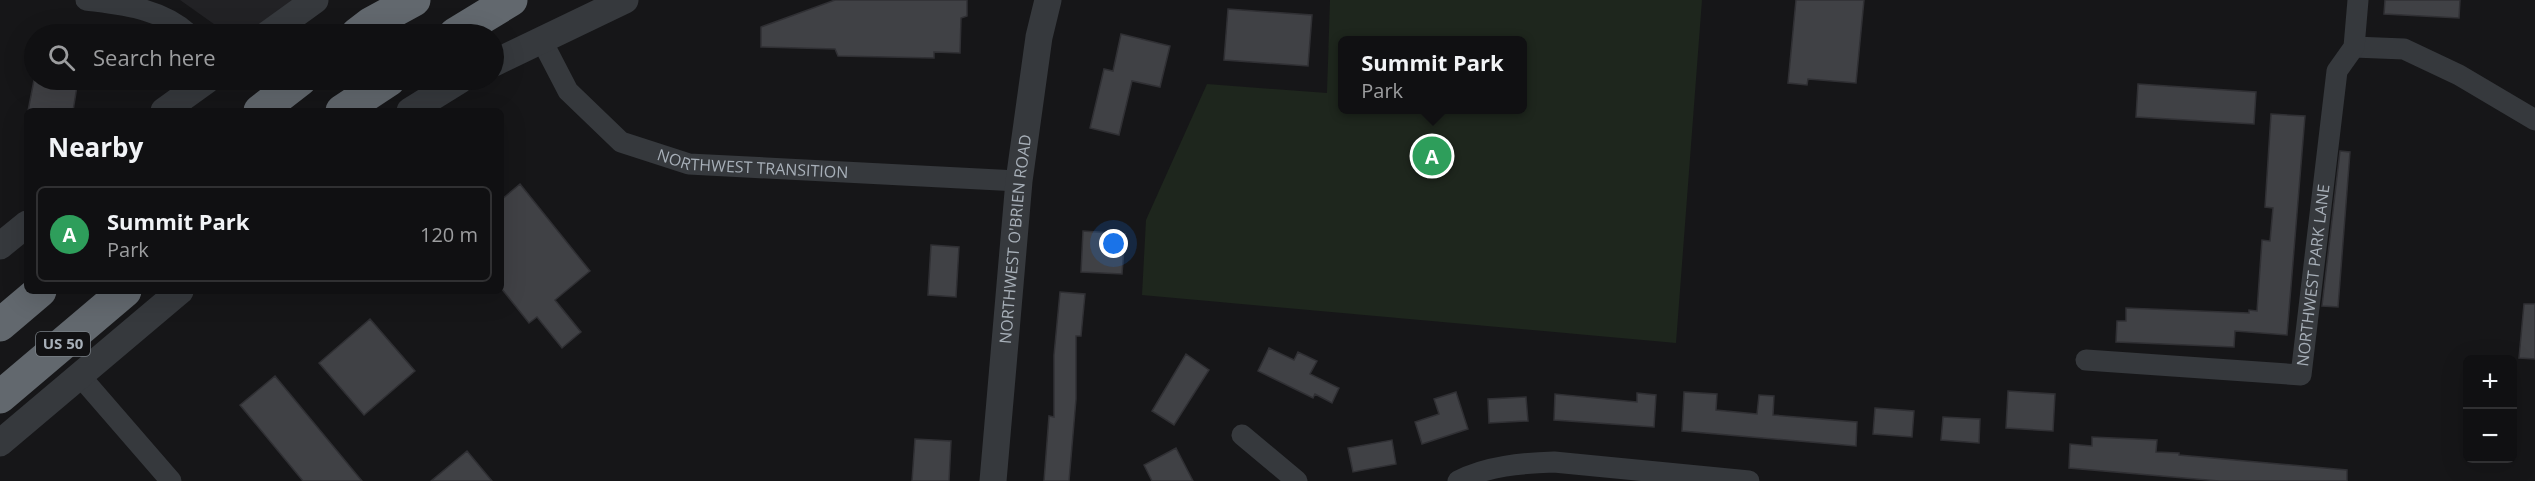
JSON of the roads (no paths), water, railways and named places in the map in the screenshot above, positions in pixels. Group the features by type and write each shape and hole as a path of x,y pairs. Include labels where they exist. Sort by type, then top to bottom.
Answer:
{"highway":[{"path":"370,24 414,0"},
{"path":"471,24 511,0"},
{"path":"264,108 287,90"},
{"path":"347,108 374,90"},
{"path":"0,325 36,294"},
{"name":"US 50","path":"0,397 121,294"}],"street":[{"path":"86,0 142,8 178,24"},
{"path":"282,24 315,0"},
{"path":"504,58 625,0"},
{"name":"NORTHWEST O'BRIEN ROAD","path":"993,481 1019,181 1039,37 1048,0"},
{"name":"NORTHWEST PARK LANE","path":"2086,360 2301,375 2337,70 2354,46 2358,0"},
{"name":"NORTHWEST TRANSITION","path":"541,39 568,91 621,142 689,164 1019,181"},
{"path":"2354,46 2404,49 2459,75 2535,120"},
{"path":"168,108 193,90"},
{"path":"415,108 444,90"},
{"path":"0,246 24,226"},
{"path":"0,443 176,294"},
{"path":"80,376 171,481"},
{"path":"1242,435 1297,481"},
{"path":"1458,481 1467,476 1524,463 1554,462 1615,474 1749,481"}],"place":[{"name":"Summit Park","path":"1432,156"}]}
